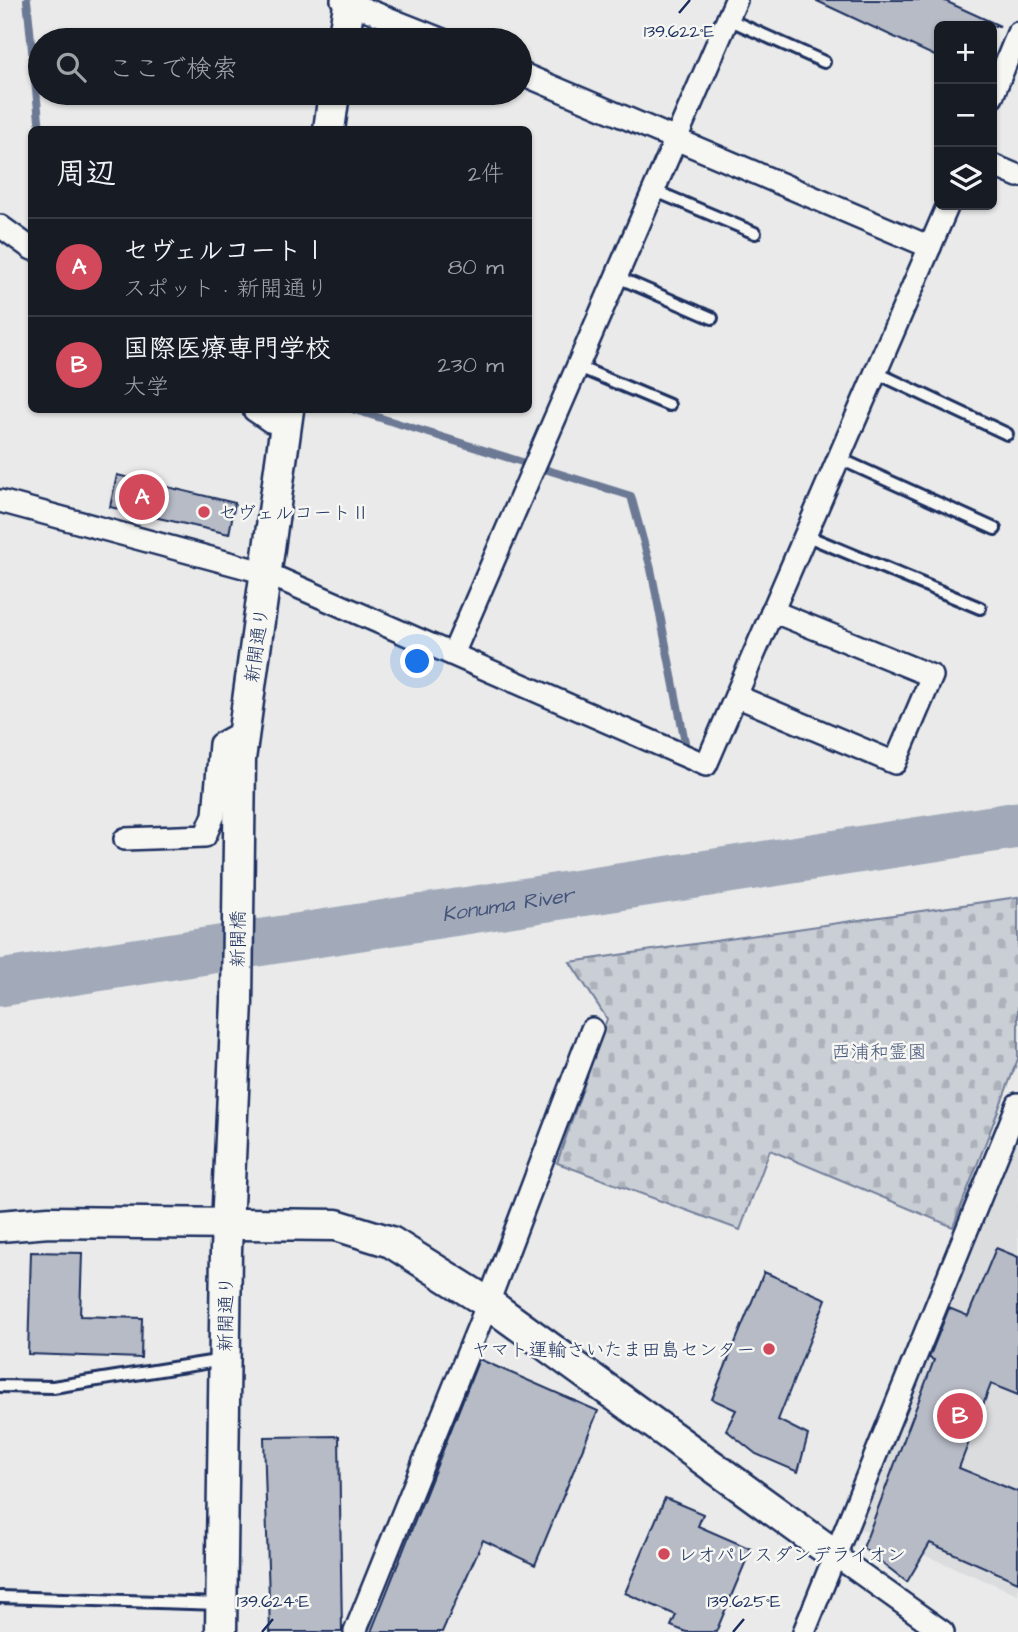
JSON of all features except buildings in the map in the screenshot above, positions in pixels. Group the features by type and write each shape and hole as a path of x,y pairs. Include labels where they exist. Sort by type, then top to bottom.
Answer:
{"street":[{"path":"344,28 347,0 414,28"},
{"path":"453,654 732,9"},
{"path":"997,90 1011,71 1018,33"},
{"path":"532,78 930,247"},
{"path":"330,126 332,105"},
{"path":"997,167 1018,176"},
{"path":"0,501 266,573 706,765 946,210"},
{"path":"0,226 28,246"},
{"path":"258,413 270,421 287,417"},
{"name":"新開通り","path":"237,881 240,759 287,417"},
{"path":"736,696 895,763 932,676 772,611"},
{"path":"125,839 205,836 214,815 220,744 244,731"},
{"name":"新開橋","path":"237,881 237,997"},
{"name":"新開通り","path":"222,1618 227,1226 237,997"},
{"path":"355,1632 488,1303 592,1029"},
{"path":"804,1632 1018,1104"},
{"path":"0,1226 49,1223 336,1225 391,1242 488,1303 943,1632"}],"lane":[{"path":"732,9 824,62"},
{"path":"653,190 755,233"},
{"path":"615,276 712,318"},
{"path":"576,366 668,405"},
{"path":"876,372 1007,434"},
{"path":"838,458 995,529"},
{"path":"805,535 980,608"},
{"path":"0,1386 53,1387 225,1360"},
{"path":"0,1597 222,1618"}],"shaded area":[{"path":"1018,1130 1018,1594 858,1528 946,1303"}],"green space":[{"name":"西浦和霊園","path":"1018,897 1018,1059 953,1227 770,1150 740,1230 557,1163 607,1019 570,962"}],"waterway":[{"path":"27,0 30,28"},
{"path":"38,105 40,126"},
{"path":"365,413 631,496 651,569 685,742"},
{"name":"Konuma River","path":"0,983 1018,825"},
{"path":"695,855 697,873"}],"place":[{"name":"セヴェルコートⅠ","path":"142,497"},
{"name":"セヴェルコートⅡ","path":"204,512"},
{"name":"ヤマト運輸さいたま田島センター","path":"769,1349"},
{"name":"国際医療専門学校","path":"960,1416"},
{"name":"レオパレスダンデライオン","path":"664,1554"}]}
